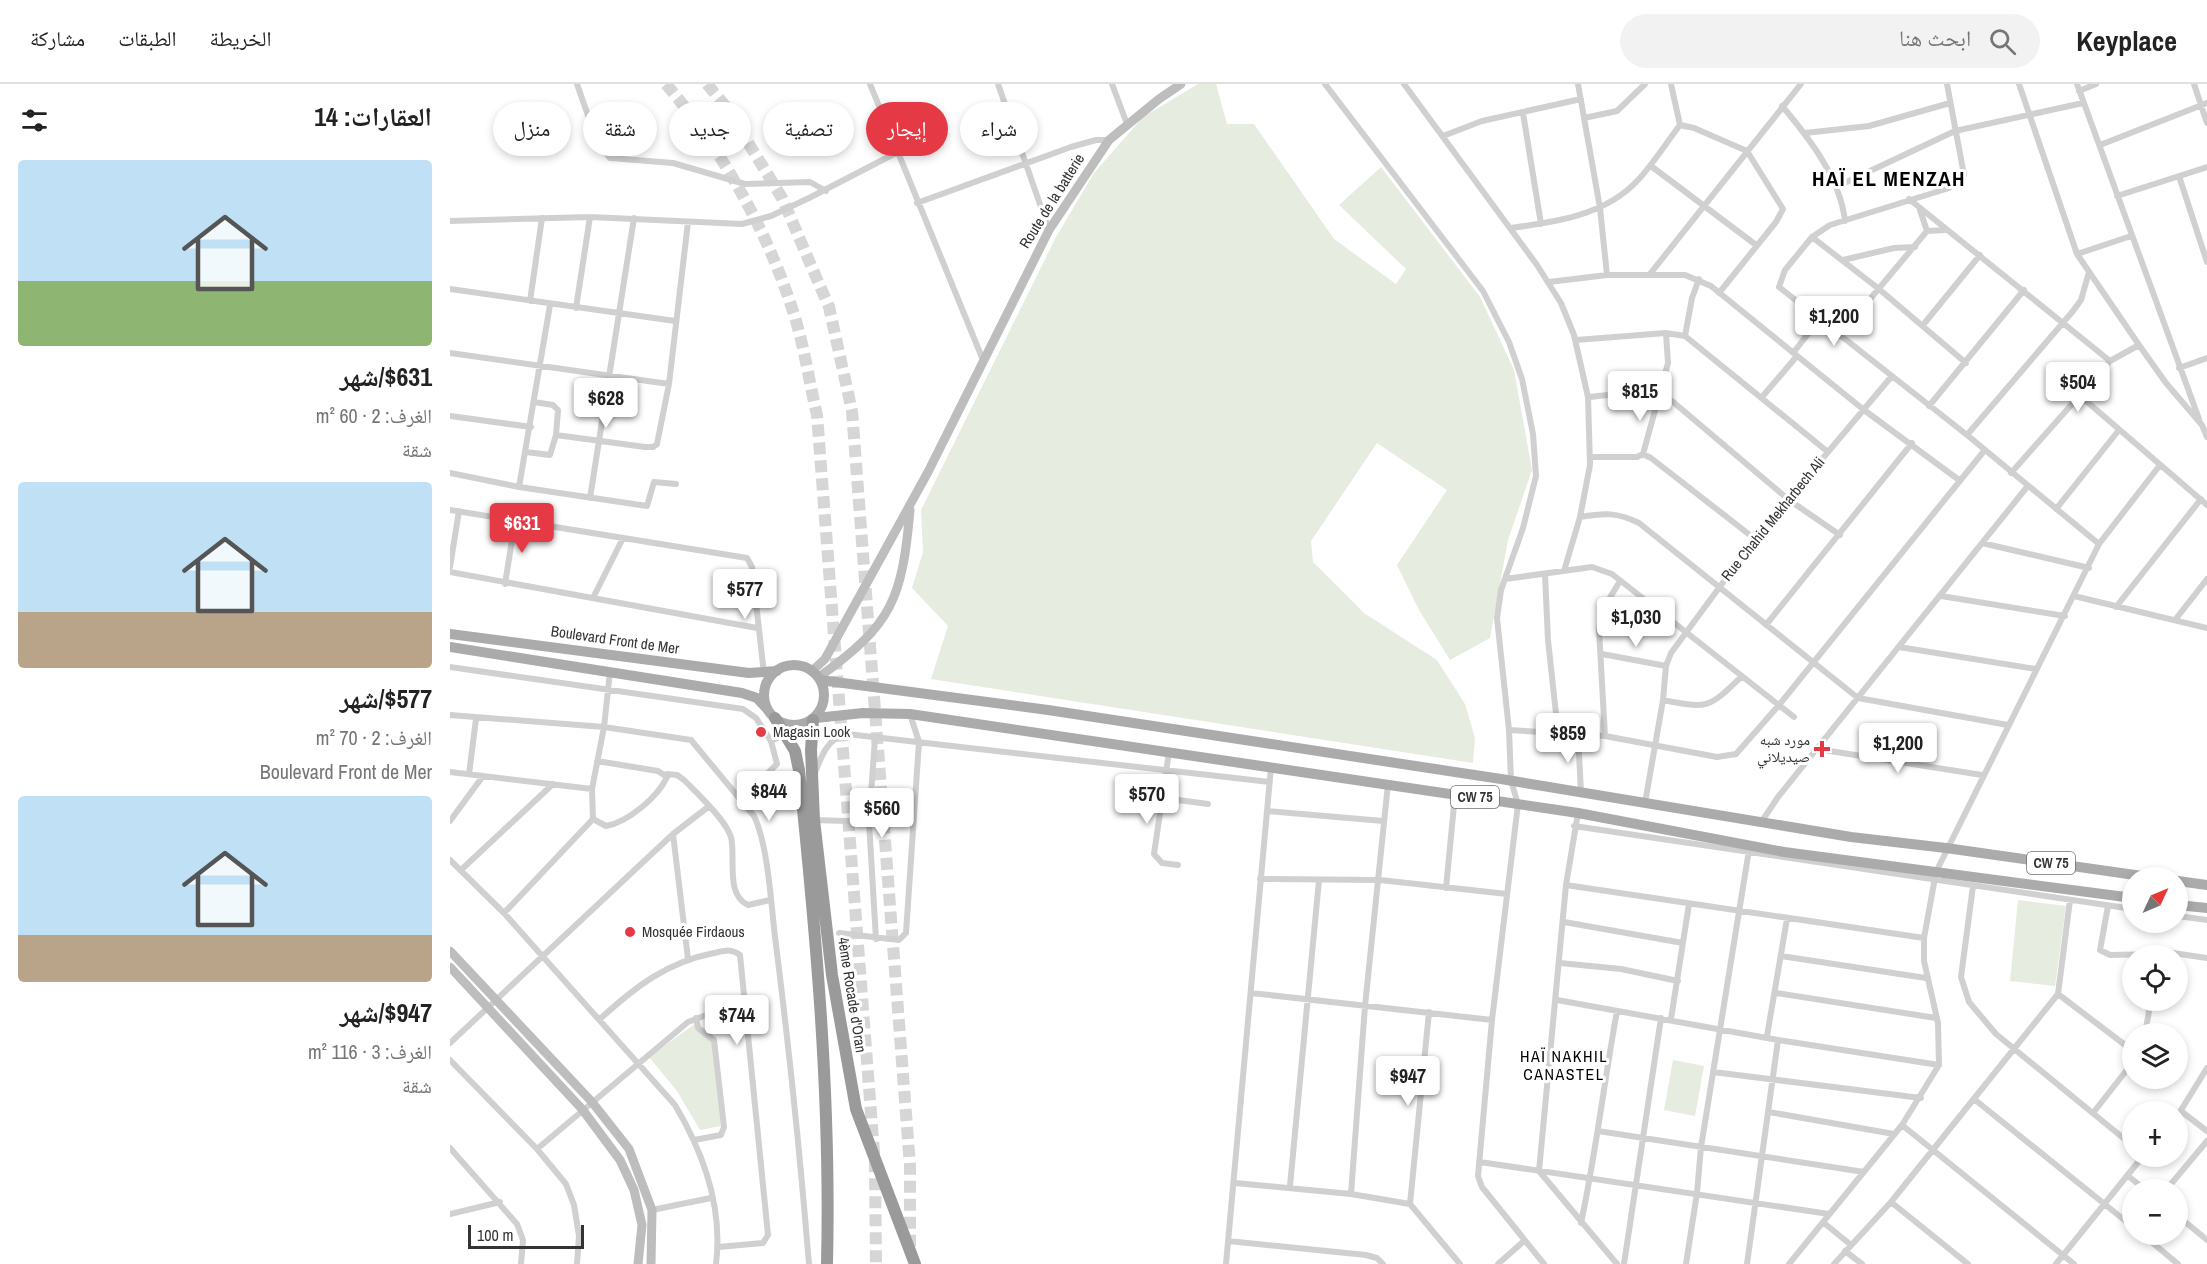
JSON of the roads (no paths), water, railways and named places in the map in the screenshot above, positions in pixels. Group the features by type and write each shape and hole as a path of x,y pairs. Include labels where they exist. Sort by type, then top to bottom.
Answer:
{"highway":[{"name":"4ème Rocade d'Oran","path":"771,714 786,733 795,751 799,770 820,977 829,1189 827,1264"},
{"name":"4ème Rocade d'Oran","path":"810,721 814,820 832,975 856,1109 915,1264"}],"main road":[{"name":"Route de la batterie","path":"817,676 911,505 1049,230 1109,140 1126,124 1181,84"},
{"path":"817,676 872,632 893,602 906,562 911,505"},
{"name":"Boulevard Front de Mer","path":"450,633 764,674 777,671"},
{"path":"450,647 610,670 742,693 757,698 771,714 788,725 810,721 825,699 817,676"},
{"path":"771,714 764,693 766,684 777,671 798,665 817,676 1762,821 1851,837 1946,848"},
{"name":"CW 75","path":"810,721 863,713 910,714 1578,813 1749,850 1936,876 2122,897"},
{"name":"CW 75","path":"1946,848 2122,873"},
{"path":"2188,882 2207,885"},
{"path":"2188,905 2207,908"},
{"path":"450,951 592,1102 629,1149 652,1210 651,1264"},
{"path":"450,967 582,1109 620,1160 634,1190 642,1225 638,1264"}],"street":[{"path":"577,84 598,144 610,158 673,163 745,183 810,182 826,191"},
{"path":"870,84 877,102"},
{"path":"998,84 1028,163 1049,230"},
{"path":"1112,84 1126,124"},
{"path":"1325,84 1483,291 1509,342 1522,379 1536,459 1534,490 1505,579 1497,618 1509,730 1511,782 1518,804 1491,1020 1478,1176 1482,1187 1544,1264"},
{"path":"1578,84 1600,208 1607,275"},
{"path":"1584,118 1617,111 1645,84"},
{"path":"1511,228 1541,224 1600,208 1631,188 1651,166 1680,125 1671,84"},
{"path":"1650,274 1801,84"},
{"path":"1947,84 1964,175 1949,188 1830,225 1812,237 1785,270 1779,287 1967,435 2027,487 2099,544"},
{"path":"2019,84 2077,254 2166,383 2202,425"},
{"path":"2096,84 2078,87 2082,103 2100,145 2179,368 2207,437"},
{"path":"2194,84 2204,104 2207,123"},
{"path":"1406,85 1549,282 1561,303 1576,340 1588,398 1590,457 1580,517 1564,571"},
{"path":"1443,136 1475,123 1581,99"},
{"path":"1805,133 1869,126 1950,102"},
{"path":"1836,187 1955,131 2030,117 2082,103"},
{"path":"2100,145 2204,104"},
{"path":"1782,106 1805,133 1836,187 1845,221"},
{"path":"1523,112 1541,224"},
{"path":"1680,125 1694,128 1747,151 1783,209 1776,222 1719,293"},
{"path":"917,203 1085,143 1109,140"},
{"path":"450,220 590,217 742,224 761,219 826,191 890,156"},
{"path":"897,156 982,360"},
{"path":"1651,166 1756,245"},
{"path":"2117,196 2207,167"},
{"path":"2179,176 2207,262"},
{"path":"1909,199 1945,230 2064,321 2110,361"},
{"path":"1920,209 1927,231"},
{"path":"576,308 590,217"},
{"path":"530,301 542,218"},
{"path":"590,498 621,315 634,218"},
{"path":"556,435 653,447 659,439 669,384 688,222"},
{"path":"1839,336 1927,231 1945,230"},
{"path":"2077,254 2132,236"},
{"path":"1812,237 1879,289 1966,363"},
{"path":"1843,260 1894,248 1915,247"},
{"path":"1923,325 1980,255"},
{"path":"1967,435 2081,300 2090,272"},
{"path":"1549,282 1607,275 1650,274 1685,275 1699,279 1864,410 1912,443 1959,480"},
{"path":"1685,336 1692,298 1699,279"},
{"path":"450,289 675,321"},
{"path":"1929,406 2024,290"},
{"path":"519,487 550,305"},
{"path":"1762,397 1819,320"},
{"path":"1576,340 1666,333 1685,336 1828,452"},
{"path":"1643,454 1668,363 1666,333"},
{"path":"2011,473 2078,394 2110,361 2139,345"},
{"path":"450,353 541,364 669,384"},
{"path":"2179,368 2207,358"},
{"name":"Rue Chahid Mekharbech Ali","path":"1645,803 1664,700 1666,666 1671,653 1755,539 1891,377"},
{"path":"1588,398 1624,393 1658,395 1672,401 1789,500 1840,535"},
{"path":"2078,394 2207,505"},
{"path":"526,452 550,455 556,435 558,410 553,405 534,402"},
{"path":"450,416 531,427"},
{"path":"2056,509 2119,430"},
{"path":"1766,625 1912,443"},
{"path":"1509,730 1605,736 1717,756 1731,756 1744,748 1984,451"},
{"path":"1590,457 1636,457 1643,454"},
{"path":"1643,454 1755,539"},
{"path":"1789,1264 1902,1125 1921,1098 1939,1065 1940,1042 1926,978 1924,938 1936,876 1946,848 2099,544 2160,465"},
{"path":"450,473 519,487 647,506 654,482 676,484"},
{"path":"1762,821 2027,487"},
{"path":"2116,607 2201,499"},
{"path":"450,510 747,558 752,567 764,674"},
{"path":"450,567 459,511"},
{"path":"1580,517 1606,512 1621,514 1639,524 1720,585 1766,625 1858,698 2008,725"},
{"path":"505,584 515,521"},
{"path":"593,598 623,538"},
{"path":"1982,543 2088,568"},
{"path":"1505,579 1592,567 1612,574 1794,717"},
{"path":"450,572 505,584 757,627"},
{"path":"1545,574 1548,640 1558,732"},
{"path":"2175,620 2207,579"},
{"path":"1605,736 1602,654 1599,640 1602,610 1620,581"},
{"path":"1941,596 2064,616"},
{"path":"2074,597 2207,628"},
{"path":"1899,647 2036,669"},
{"path":"1602,654 1666,666"},
{"path":"450,667 743,709 756,718 771,741 777,764 741,800"},
{"path":"504,912 593,819 592,789 604,727 610,670"},
{"path":"1664,700 1693,706 1710,703 1741,676"},
{"path":"839,933 899,940 906,933 919,742 910,714"},
{"path":"450,715 476,719 604,727 691,740 754,816 760,831 797,1111 809,1264"},
{"path":"469,774 476,719"},
{"path":"771,741 810,721"},
{"path":"1578,733 1581,793"},
{"path":"813,779 827,748 838,736 847,734 875,739 1270,782"},
{"path":"875,739 868,822 876,939"},
{"path":"1817,749 1982,775"},
{"path":"1169,751 1154,857 1162,863 1178,865"},
{"path":"597,761 658,771 684,780 731,836 736,892 740,901 748,905 770,900"},
{"path":"1226,1264 1271,766"},
{"path":"450,771 592,789"},
{"path":"593,819 606,826 627,819 663,785 667,774"},
{"path":"450,821 483,776"},
{"path":"461,870 553,784"},
{"path":"1351,1194 1365,1006 1380,880 1383,821 1388,784"},
{"path":"1446,888 1455,795"},
{"path":"1163,798 1208,804"},
{"path":"450,1043 673,834 708,807"},
{"path":"1267,811 1383,821"},
{"path":"1578,813 1574,826 1566,885 1557,1000 1539,1171 1617,1264"},
{"path":"814,820 912,823"},
{"path":"1574,826 1749,850 1701,1147 1697,1193 1686,1264"},
{"path":"673,834 688,959"},
{"path":"450,860 504,912 675,1105 703,1162 718,1247 716,1264"},
{"path":"1936,876 1973,886 2122,908"},
{"path":"1260,879 1380,880 1508,894"},
{"path":"1290,1186 1319,880"},
{"path":"1566,885 1924,938"},
{"path":"1973,886 1961,977 1969,1002 1980,1017 2014,1049 2122,1137"},
{"path":"1834,1264 1891,1202 2058,994 2070,900"},
{"path":"1671,1019 1689,904"},
{"path":"2108,906 2100,950 2110,955 2122,955"},
{"path":"2188,917 2207,920"},
{"path":"1767,1036 1787,919"},
{"path":"1564,922 1683,943"},
{"path":"600,1019 649,977 688,959 729,950 738,953 742,958 768,1235 763,1243 718,1247"},
{"path":"2188,955 2207,958"},
{"path":"1781,956 1926,978"},
{"path":"1560,963 1621,969 1678,981"},
{"path":"1251,993 1491,1020"},
{"path":"1776,993 1936,1018"},
{"path":"2058,994 2122,1043"},
{"path":"1557,1000 1767,1036 1778,1040 1939,1065"},
{"path":"537,1149 670,1035 696,1018 746,1008"},
{"path":"1581,1223 1591,1177 1603,1087 1617,1011"},
{"path":"1410,1204 1428,1012"},
{"path":"694,1140 721,1135 724,1126 714,1040 698,1028 696,1018"},
{"path":"1624,1264 1661,1018"},
{"path":"1746,1264 1778,1040"},
{"path":"450,1060 537,1149 566,1184 574,1205 579,1236 577,1264"},
{"path":"2187,1101 2207,1068"},
{"path":"1713,1072 1921,1098"},
{"path":"2093,1113 2122,1076"},
{"path":"1974,1099 2122,1218"},
{"path":"1769,1112 1894,1134"},
{"path":"2188,1118 2207,1131"},
{"path":"1902,1125 2074,1264"},
{"path":"1598,1131 1864,1172"},
{"path":"2175,1179 2207,1141"},
{"path":"450,1148 500,1202 521,1234 521,1264"},
{"path":"1480,1162 1829,1214"},
{"path":"2056,1264 2135,1167"},
{"path":"2128,1176 2132,1179"},
{"path":"1235,1183 1290,1186 1410,1204 1460,1264"},
{"path":"652,1210 711,1198"},
{"path":"450,1214 500,1202"},
{"path":"1891,1202 1968,1264"},
{"path":"1824,1222 1851,1245"},
{"path":"2188,1224 2207,1239"},
{"path":"1228,1241 1366,1255 1377,1258 1383,1264"},
{"path":"1497,1264 1524,1241"},
{"path":"2155,1245 2178,1264"},
{"path":"1845,1251 1862,1264"}],"tunnel":[{"path":"666,84 724,163 770,250 797,324 817,415 875,1165 876,1264"},
{"path":"707,84 727,108 782,198 829,307 852,411 910,1166 910,1248"}],"place":[{"name":"Magasin Look","path":"761,732"},
{"name":"مورد شبه صيديلاني","path":"1822,749"},
{"name":"Mosquée Firdaous","path":"630,932"}],"district":[{"name":"HAÏ EL MENZAH","path":"1889,179"},
{"name":"HAÏ NAKHIL CANASTEL","path":"1564,1065"}]}
